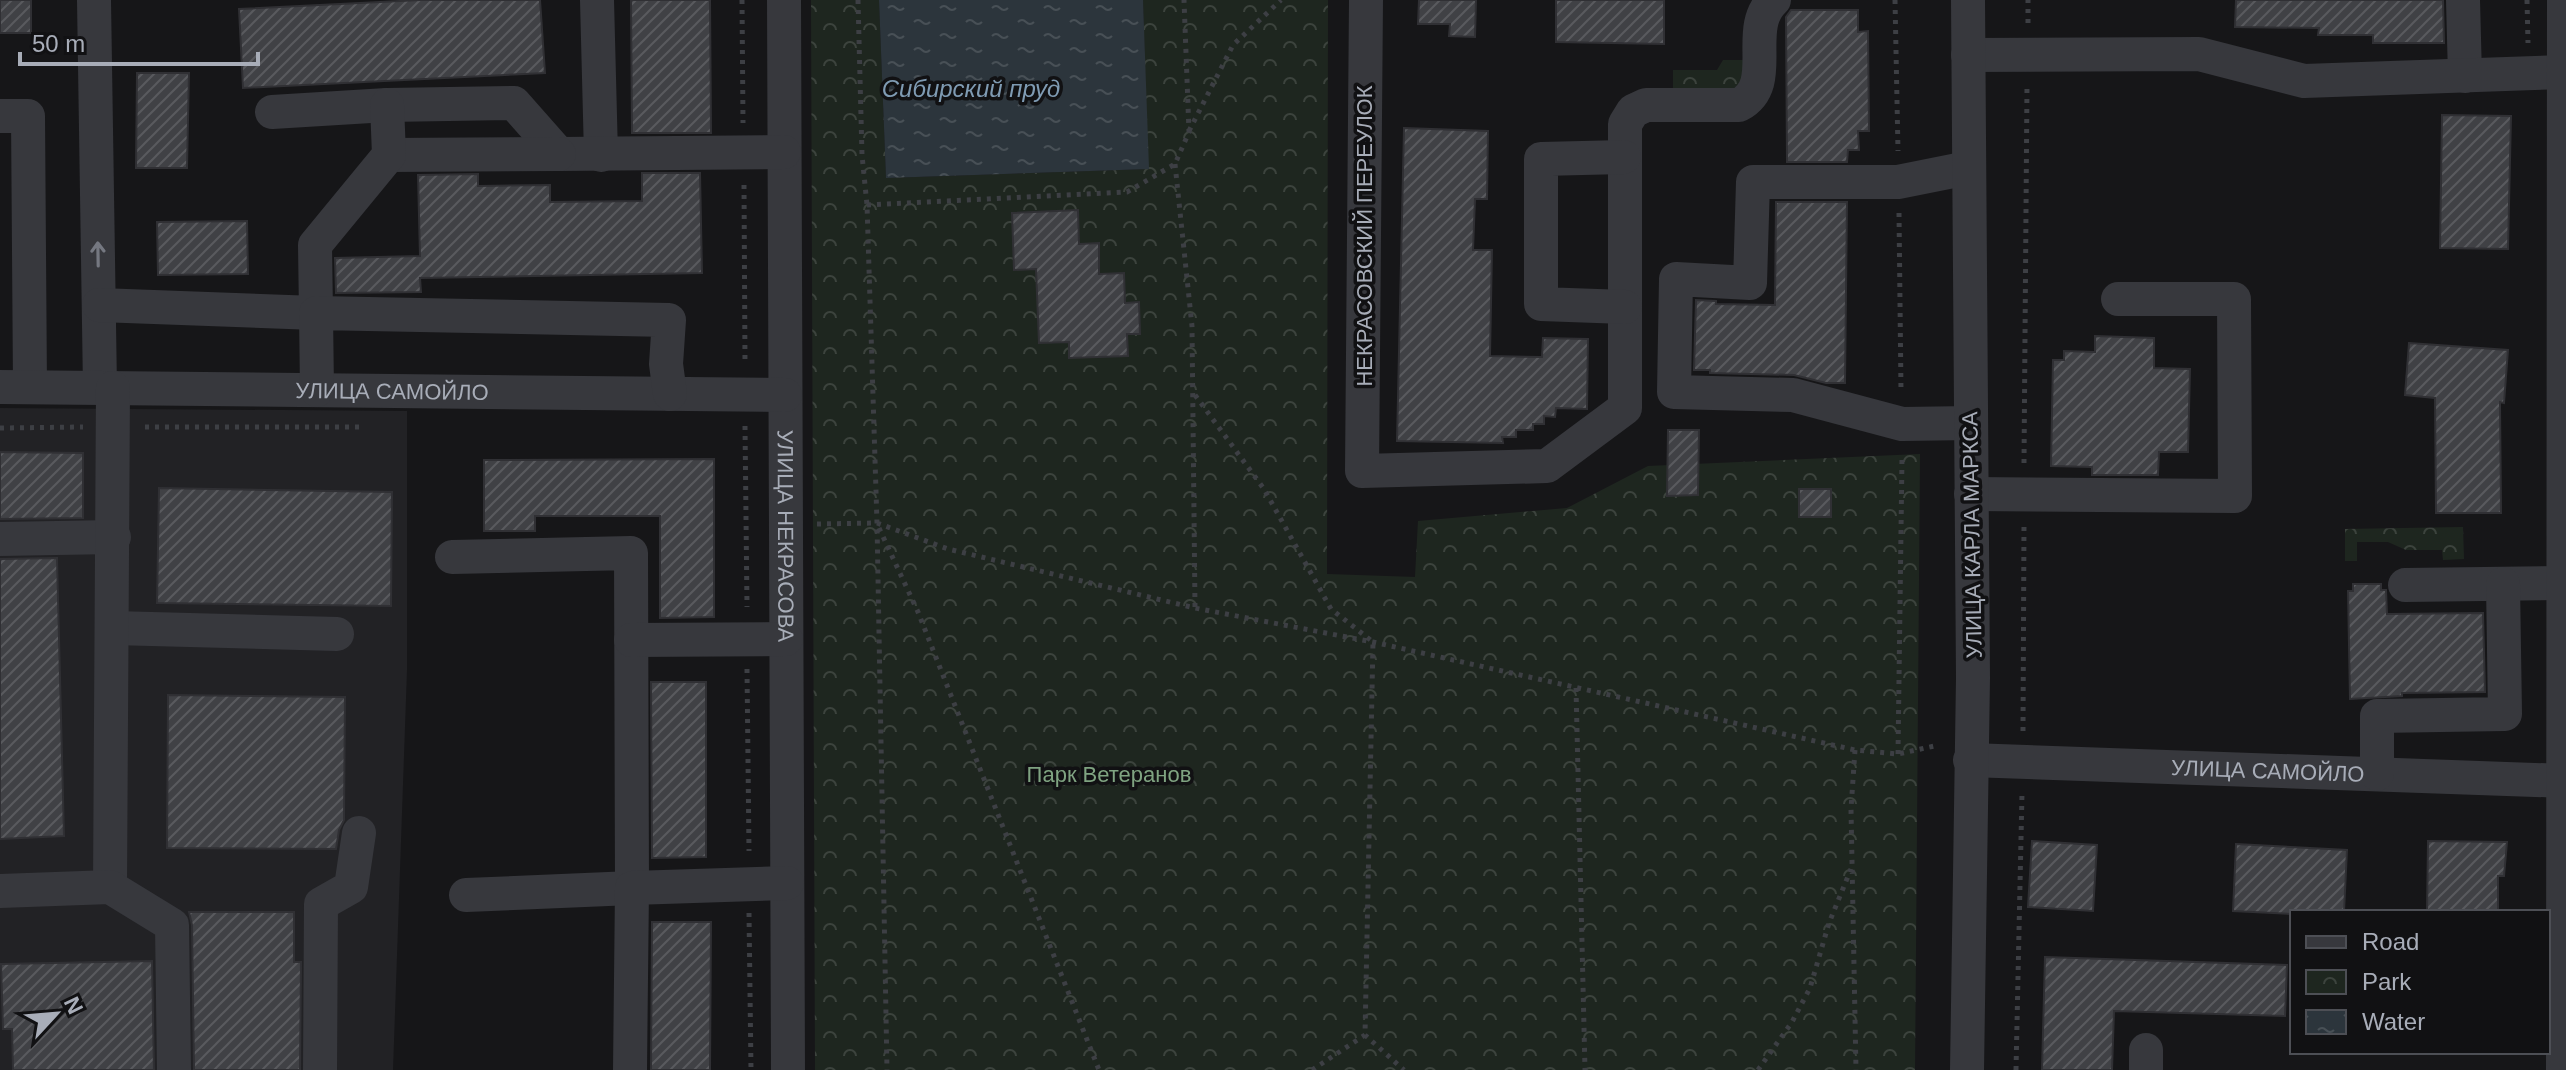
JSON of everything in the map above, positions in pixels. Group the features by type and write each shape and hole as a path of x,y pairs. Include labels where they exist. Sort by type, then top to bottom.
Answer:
{"street":[{"path":"94,0 99,305 114,537 110,887"},
{"path":"597,0 601,155"},
{"name":"УЛИЦА НЕКРАСОВА","path":"784,0 788,1070"},
{"name":"НЕКРАСОВСКИЙ ПЕРЕУЛОК","path":"1366,0 1362,471 1547,466 1625,408 1625,307"},
{"path":"1624,157 1541,159 1541,304 1625,307 1624,157 1628,117 1646,105 1739,105 1751,96 1758,84 1760,19 1774,0"},
{"name":"УЛИЦА КАРЛА МАРКСА","path":"1967,1070 1973,678 1968,0"},
{"path":"2463,0 2465,76"},
{"path":"2563,1070 2564,0"},
{"path":"1968,55 2199,54 2304,81 2564,72"},
{"path":"272,112 387,105 514,103 559,154"},
{"path":"317,390 315,245 389,155 387,105"},
{"path":"0,116 28,116 15,387"},
{"path":"389,155 784,152"},
{"path":"1968,168 1898,182 1753,182 1750,283 1676,279 1674,392 1793,395 1902,424 1971,423"},
{"path":"1971,494 2235,496 2234,299 2118,299"},
{"path":"99,305 669,320 666,364 670,394"},
{"name":"УЛИЦА САМОЙЛО","path":"15,387 785,395"},
{"path":"0,539 114,537"},
{"path":"452,557 631,553 630,1070"},
{"path":"2405,585 2564,583"},
{"path":"2377,774 2377,716 2505,714 2503,584"},
{"path":"113,628 337,634"},
{"path":"631,640 786,639"},
{"name":"УЛИЦА САМОЙЛО","path":"1971,748 2022,761 2565,781"},
{"path":"320,1070 321,904 351,887 359,833"},
{"path":"466,895 787,883"},
{"path":"0,891 110,887 172,925 174,1070"}],"path":[{"path":"742,0 745,395"},
{"path":"858,0 877,523 887,1070"},
{"path":"1184,0 1189,132"},
{"path":"1195,608 1192,326 1175,164 1233,45 1281,0"},
{"path":"1895,0 1902,424 1898,754"},
{"path":"2016,1070 2022,761 2028,0"},
{"path":"2527,0 2528,73"},
{"path":"867,205 1127,192 1175,164"},
{"path":"1195,395 1264,489 1331,609 1373,642"},
{"path":"877,523 918,612 1099,1070"},
{"path":"785,525 877,523 948,549 1195,608 1373,642 1855,750 1898,754 1971,748"},
{"path":"1373,642 1365,1035 1404,1070"},
{"path":"1576,688 1585,1070"},
{"path":"1855,750 1851,809 1856,1070"},
{"path":"1758,1070 1792,1022 1810,988 1829,923 1853,865"},
{"path":"1312,1070 1365,1035"}],"shaded area":[{"path":"0,408 407,411 407,670 393,1070 0,1070"}],"green space":[{"name":"Парк Ветеранов","path":"811,0 879,0 886,178 1148,169 1143,0 1328,0 1327,574 1415,577 1418,521 1567,508 1648,466 1920,454 1915,1070 815,1070"},
{"path":"1723,60 1748,60 1744,88 1673,93 1673,70 1717,70"},
{"path":"2463,527 2464,559 2443,560 2442,550 2406,550 2388,542 2357,542 2357,561 2345,561 2345,529"}],"water":[{"name":"Сибирский пруд","path":"879,0 1143,0 1149,169 886,178"}],"building":[{"path":"0,0 31,0 31,33 0,33"},
{"path":"420,0 540,0 545,73 243,88 239,9"},
{"path":"631,0 710,0 711,133 632,133"},
{"path":"1419,0 1476,0 1475,37 1449,36 1450,24 1418,24"},
{"path":"1556,0 1664,0 1664,44 1556,42"},
{"path":"2236,0 2443,0 2444,43 2373,43 2373,35 2318,35 2319,28 2235,27"},
{"path":"1791,10 1858,10 1858,32 1868,31 1869,131 1858,131 1859,150 1848,150 1847,162 1787,162 1786,17"},
{"path":"137,73 189,73 187,168 136,168"},
{"path":"2442,115 2511,116 2508,249 2440,248"},
{"path":"1404,128 1488,131 1487,199 1475,199 1473,250 1492,250 1490,356 1542,357 1543,338 1588,339 1587,409 1556,408 1555,417 1544,416 1544,424 1533,424 1533,430 1516,430 1516,437 1502,437 1503,443 1397,441"},
{"path":"642,173 700,173 702,273 420,278 421,292 336,293 335,258 420,256 418,175 478,174 478,186 550,185 550,202 642,201"},
{"path":"1776,202 1847,202 1845,383 1826,383 1794,375 1694,370 1696,300 1716,301 1716,304 1775,305"},
{"path":"1078,210 1079,244 1099,243 1099,274 1124,273 1125,303 1139,302 1140,334 1127,334 1128,356 1069,358 1069,342 1039,343 1036,269 1014,270 1012,213"},
{"path":"247,221 248,274 158,275 157,222"},
{"path":"2095,336 2154,338 2154,368 2190,369 2188,452 2159,452 2158,475 2092,475 2092,467 2051,466 2053,360 2064,360 2064,351 2095,352"},
{"path":"2409,343 2508,350 2504,403 2500,402 2501,513 2436,513 2435,398 2405,395"},
{"path":"1668,430 1699,430 1698,495 1667,496"},
{"path":"0,452 83,453 83,518 0,519"},
{"path":"714,459 714,617 660,618 660,516 535,516 535,531 484,531 484,460"},
{"path":"159,488 392,492 391,606 157,603"},
{"path":"1799,489 1831,489 1831,517 1799,517"},
{"path":"57,558 64,836 0,839 0,559"},
{"path":"2353,584 2381,584 2381,590 2386,590 2387,614 2483,613 2485,692 2402,693 2402,696 2350,699 2348,591 2353,591"},
{"path":"651,682 706,682 706,857 652,858"},
{"path":"168,695 345,697 344,820 336,849 167,848"},
{"path":"2032,841 2097,845 2093,911 2028,907"},
{"path":"2428,841 2507,842 2504,876 2498,876 2498,910 2427,910"},
{"path":"2236,844 2347,850 2344,910 2290,910 2290,914 2233,911"},
{"path":"189,912 294,912 294,962 301,962 300,1070 194,1070 192,925"},
{"path":"652,922 711,922 710,1070 651,1070"},
{"path":"2045,957 2287,965 2285,1016 2114,1011 2112,1070 2042,1070"},
{"path":"152,961 154,1070 13,1070 12,1029 3,1029 1,964"}]}
